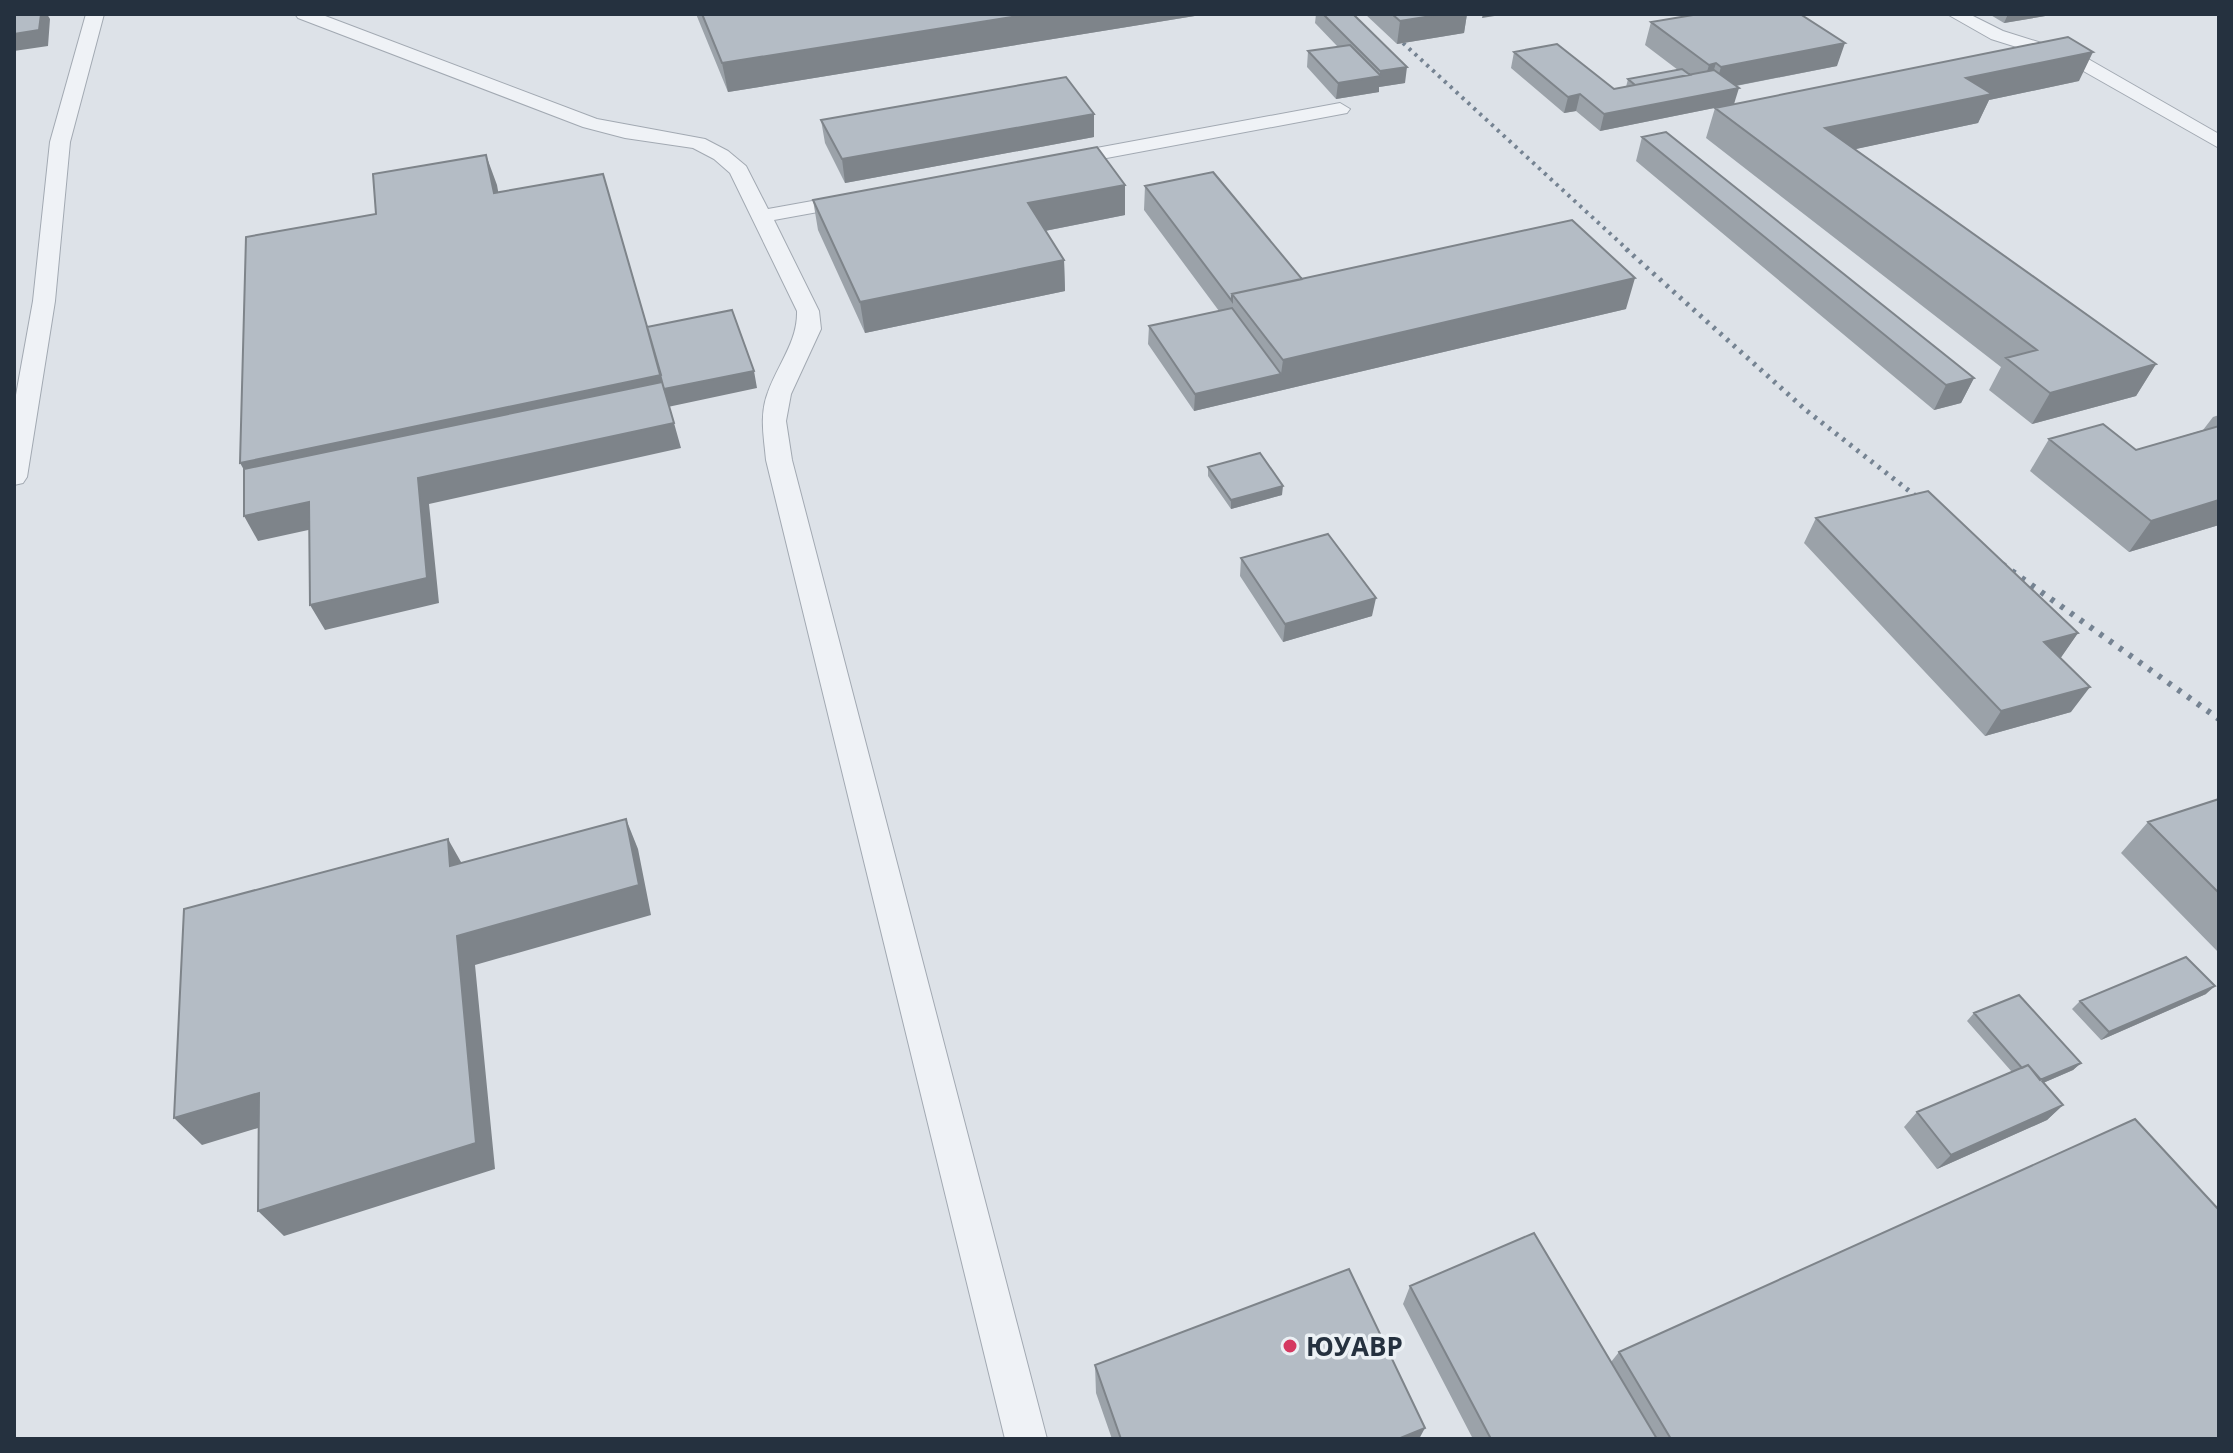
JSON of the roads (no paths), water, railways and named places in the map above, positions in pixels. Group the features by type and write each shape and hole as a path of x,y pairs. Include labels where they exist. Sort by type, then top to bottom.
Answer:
{"lane":[{"path":"14,477 44,301 60,142 95,14"},
{"path":"304,14 590,123 625,132 698,143 721,155 739,170 763,216 808,311 809,329 779,394 774,421 779,460 1026,1439"},
{"path":"1956,14 1997,35 2077,60 2219,142"},
{"path":"1043,164 1340,109"},
{"path":"763,216 872,196"}],"railway":[{"path":"1403,43 1629,251"},
{"path":"1626,249 1807,411 1931,508"},
{"path":"1997,560 2004,566"},
{"path":"2002,564 2219,719"}],"place":[{"name":"ЮУАВР","path":"1290,1346"}]}
